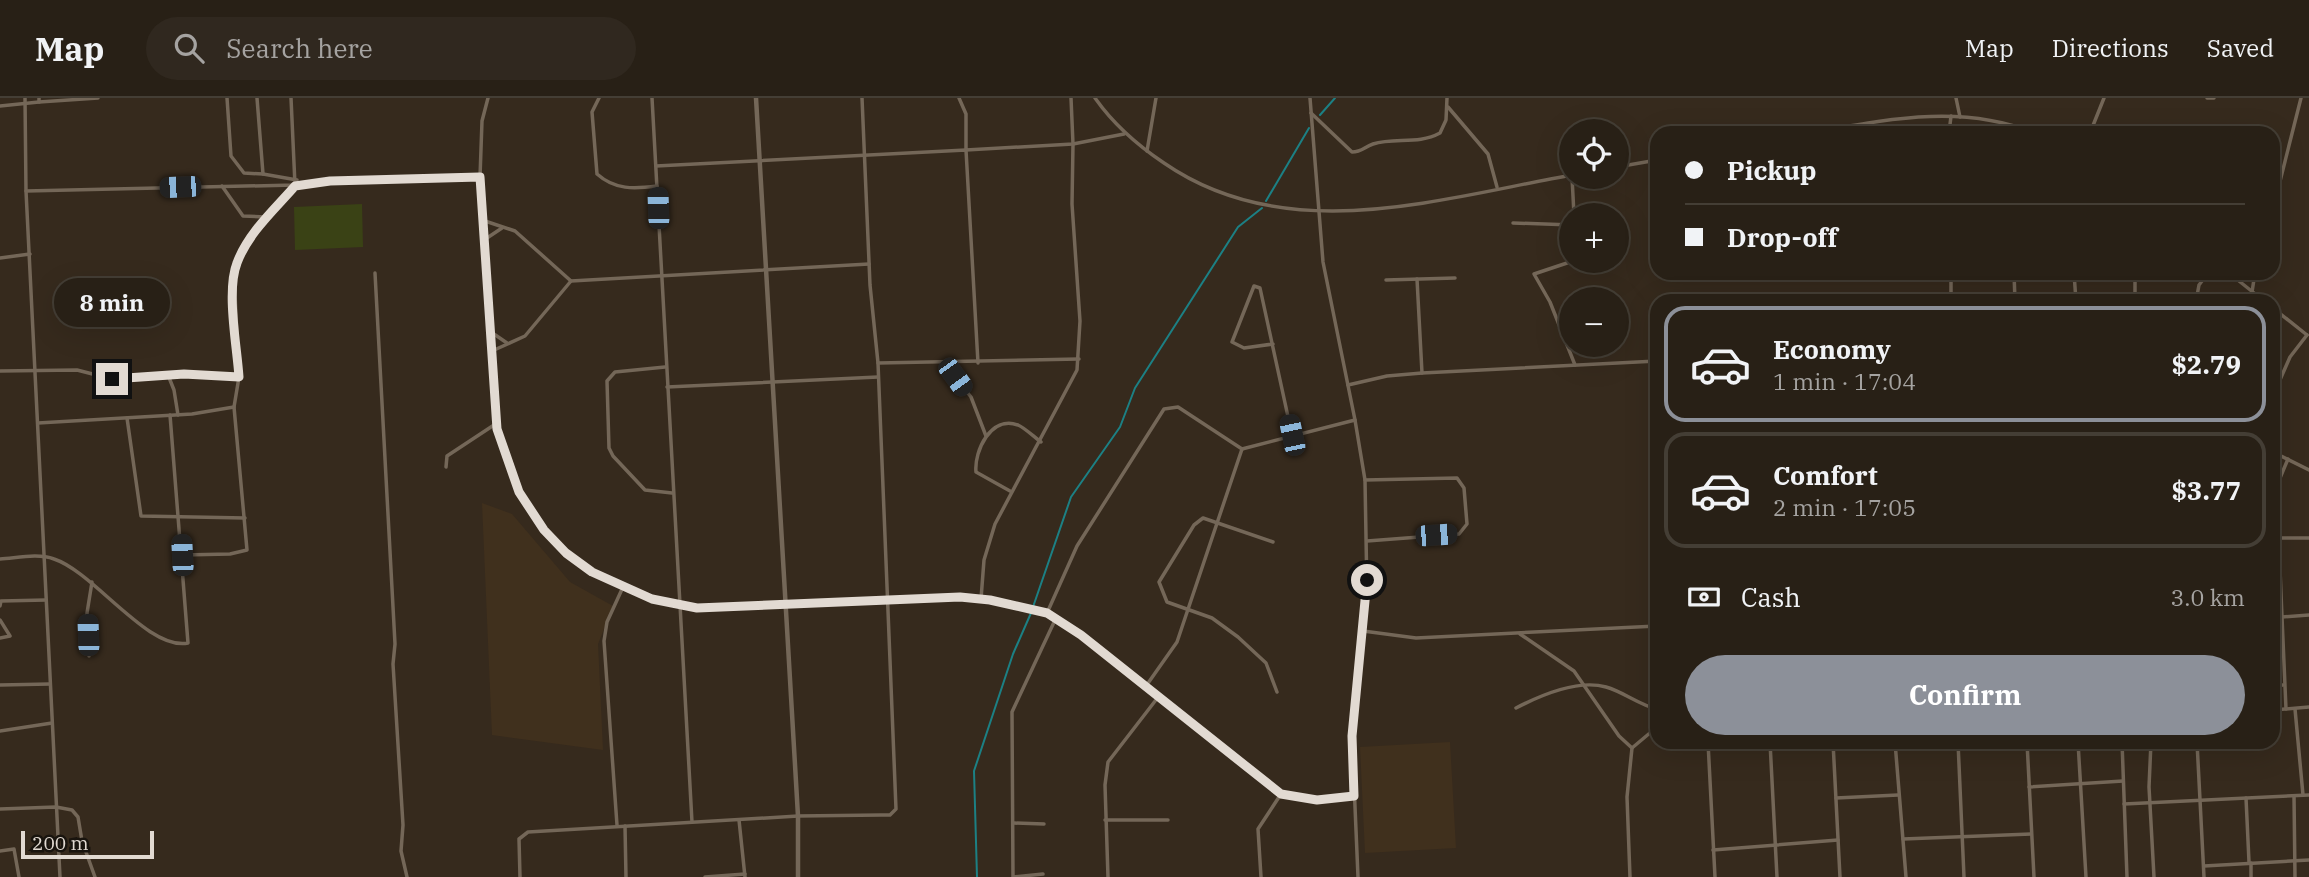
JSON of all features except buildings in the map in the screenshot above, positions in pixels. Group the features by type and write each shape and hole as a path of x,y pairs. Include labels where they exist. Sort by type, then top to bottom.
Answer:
{"street":[{"path":"25,98 26,191 60,877"},
{"path":"0,106 39,100 98,98"},
{"path":"227,98 231,156 244,173 263,174 296,183"},
{"path":"257,98 263,174"},
{"path":"182,555 246,551 234,407 238,399 239,377 234,274 239,257 296,183 291,98"},
{"path":"488,98 482,121 480,177 485,221 496,423 511,477 544,530 581,565 652,599 697,608 887,599 981,599 1047,613 1159,696 1281,794 1317,800 1354,796"},
{"path":"599,98 592,112 597,174 607,183 623,188 657,186"},
{"path":"652,98 659,275 680,605 690,821 694,822"},
{"path":"756,98 798,816 798,877"},
{"path":"520,877 519,839 522,834 798,816 881,816 890,815 896,809 878,363 869,264 862,98"},
{"path":"959,98 965,108 978,363"},
{"path":"981,599 984,560 995,524 1010,491 1041,442 1076,373 1079,359 1079,284 1072,204 1071,98"},
{"path":"1096,98 1124,134 1182,176 1244,201 1294,211 1355,212 1559,178"},
{"path":"1147,152 1156,98"},
{"path":"1310,98 1323,262 1356,420 1364,480 1367,593 1352,736 1358,877"},
{"path":"1311,113 1352,152 1358,152 1371,144 1421,140 1436,135 1444,128 1447,98"},
{"path":"1956,98 1960,117"},
{"path":"2093,126 2104,98"},
{"path":"2207,98 2214,98"},
{"path":"2280,181 2301,98"},
{"path":"1446,105 1488,155 1497,188"},
{"path":"1950,126 1951,116"},
{"path":"1852,126 1901,118 1951,116 2013,126"},
{"path":"656,166 1073,144 1124,134"},
{"path":"1629,165 1650,161"},
{"path":"26,191 480,177"},
{"path":"222,186 243,216 268,216"},
{"path":"485,221 515,231 571,281 869,264"},
{"path":"1513,223 1559,225"},
{"path":"486,239 502,228"},
{"path":"0,258 30,254"},
{"path":"1559,266 1535,274 1550,302 1575,365"},
{"path":"375,273 395,644 393,664 403,825 401,851 407,877"},
{"path":"1386,280 1455,278"},
{"path":"1417,279 1422,373"},
{"path":"2237,280 2255,294"},
{"path":"2252,292 2254,280"},
{"path":"492,351 520,340 571,281"},
{"path":"1273,344 1244,348 1232,342 1254,286 1260,288 1273,344 1292,435"},
{"path":"2280,313 2308,335 2290,357 2280,380"},
{"path":"491,332 500,341 509,343"},
{"path":"878,363 1079,359"},
{"path":"1348,385 1387,376 1422,373 1650,361"},
{"path":"944,363 971,397 986,436"},
{"path":"665,367 615,372 610,376 607,382 609,448 627,473 645,490 672,493"},
{"path":"0,371 36,368 77,370 112,379 167,375 239,377"},
{"path":"167,375 174,390 178,415"},
{"path":"667,387 878,377"},
{"path":"38,423 178,415 214,412 234,407"},
{"path":"1047,613 1077,546 1164,409 1178,407 1242,449 1356,420"},
{"path":"0,559 44,556 68,565 92,582 140,625 162,637 187,644 190,639 170,415"},
{"path":"127,418 141,516 245,518"},
{"path":"446,467 447,456 456,448 496,423"},
{"path":"1010,491 976,472 975,462 986,436 998,426 1017,425 1041,442"},
{"path":"1146,686 1171,653 1242,449"},
{"path":"2280,455 2309,470"},
{"path":"2280,478 2288,459"},
{"path":"1364,480 1457,478 1464,488 1467,523 1459,534 1367,541"},
{"path":"1273,542 1203,518 1194,525 1159,582 1167,602 1219,621 1262,658 1277,692"},
{"path":"2280,538 2309,538"},
{"path":"89,656 87,613 92,582"},
{"path":"617,826 604,641 607,622 623,587"},
{"path":"2280,597 2286,709"},
{"path":"0,603 46,600"},
{"path":"2281,617 2309,615"},
{"path":"1043,874 1013,877 1012,712 1056,618"},
{"path":"0,620 10,636 0,638"},
{"path":"1362,630 1416,638 1650,626"},
{"path":"1520,634 1574,671 1619,736 1632,748"},
{"path":"0,685 50,684"},
{"path":"1516,708 1541,695 1584,687 1605,687 1650,706"},
{"path":"1108,877 1105,774 1108,762 1159,696"},
{"path":"2280,709 2309,707"},
{"path":"2295,709 2303,795"},
{"path":"0,731 52,723"},
{"path":"1630,877 1627,797 1632,748 1650,733"},
{"path":"1708,749 1715,877"},
{"path":"1770,749 1777,877"},
{"path":"1833,749 1840,877"},
{"path":"1895,749 1906,877"},
{"path":"1958,749 1965,877"},
{"path":"2026,749 2034,877"},
{"path":"2078,749 2086,877"},
{"path":"2122,749 2127,877"},
{"path":"2151,749 2149,787 2154,877"},
{"path":"2197,749 2204,877"},
{"path":"2029,787 2123,781"},
{"path":"1261,877 1258,829 1281,794"},
{"path":"2124,804 2309,794"},
{"path":"1836,798 1898,795"},
{"path":"2294,796 2295,877"},
{"path":"2246,798 2251,877"},
{"path":"0,809 56,807 77,813 82,841 95,877"},
{"path":"705,877 745,876 739,820"},
{"path":"1105,820 1168,820"},
{"path":"1014,823 1044,824"},
{"path":"625,826 626,877"},
{"path":"1903,839 2031,834"},
{"path":"1713,850 1838,840"},
{"path":"0,851 13,849 19,877"},
{"path":"2204,866 2309,860"}],"shaded area":[{"path":"482,503 512,514 570,582 613,606 598,644 603,750 492,735"},
{"path":"1450,742 1456,848 1365,853 1360,747"}],"green space":[{"path":"362,204 363,247 295,250 294,207"}],"waterway":[{"path":"1320,115 1335,98"},
{"path":"1266,201 1309,128"},
{"path":"1033,607 1071,497 1120,427 1135,388 1238,227 1262,208"},
{"path":"977,877 974,771 1013,654 1031,613"}],"route":[{"path":"112,379 184,374 239,377 233,285 236,265 265,219 295,186 330,181 480,177 486,239 494,404 504,457 519,492 544,530 581,565 623,587 652,599 697,608 960,597 990,600 1047,613 1081,635 1281,794 1298,799 1317,800 1354,796 1354,698 1367,580"}]}
